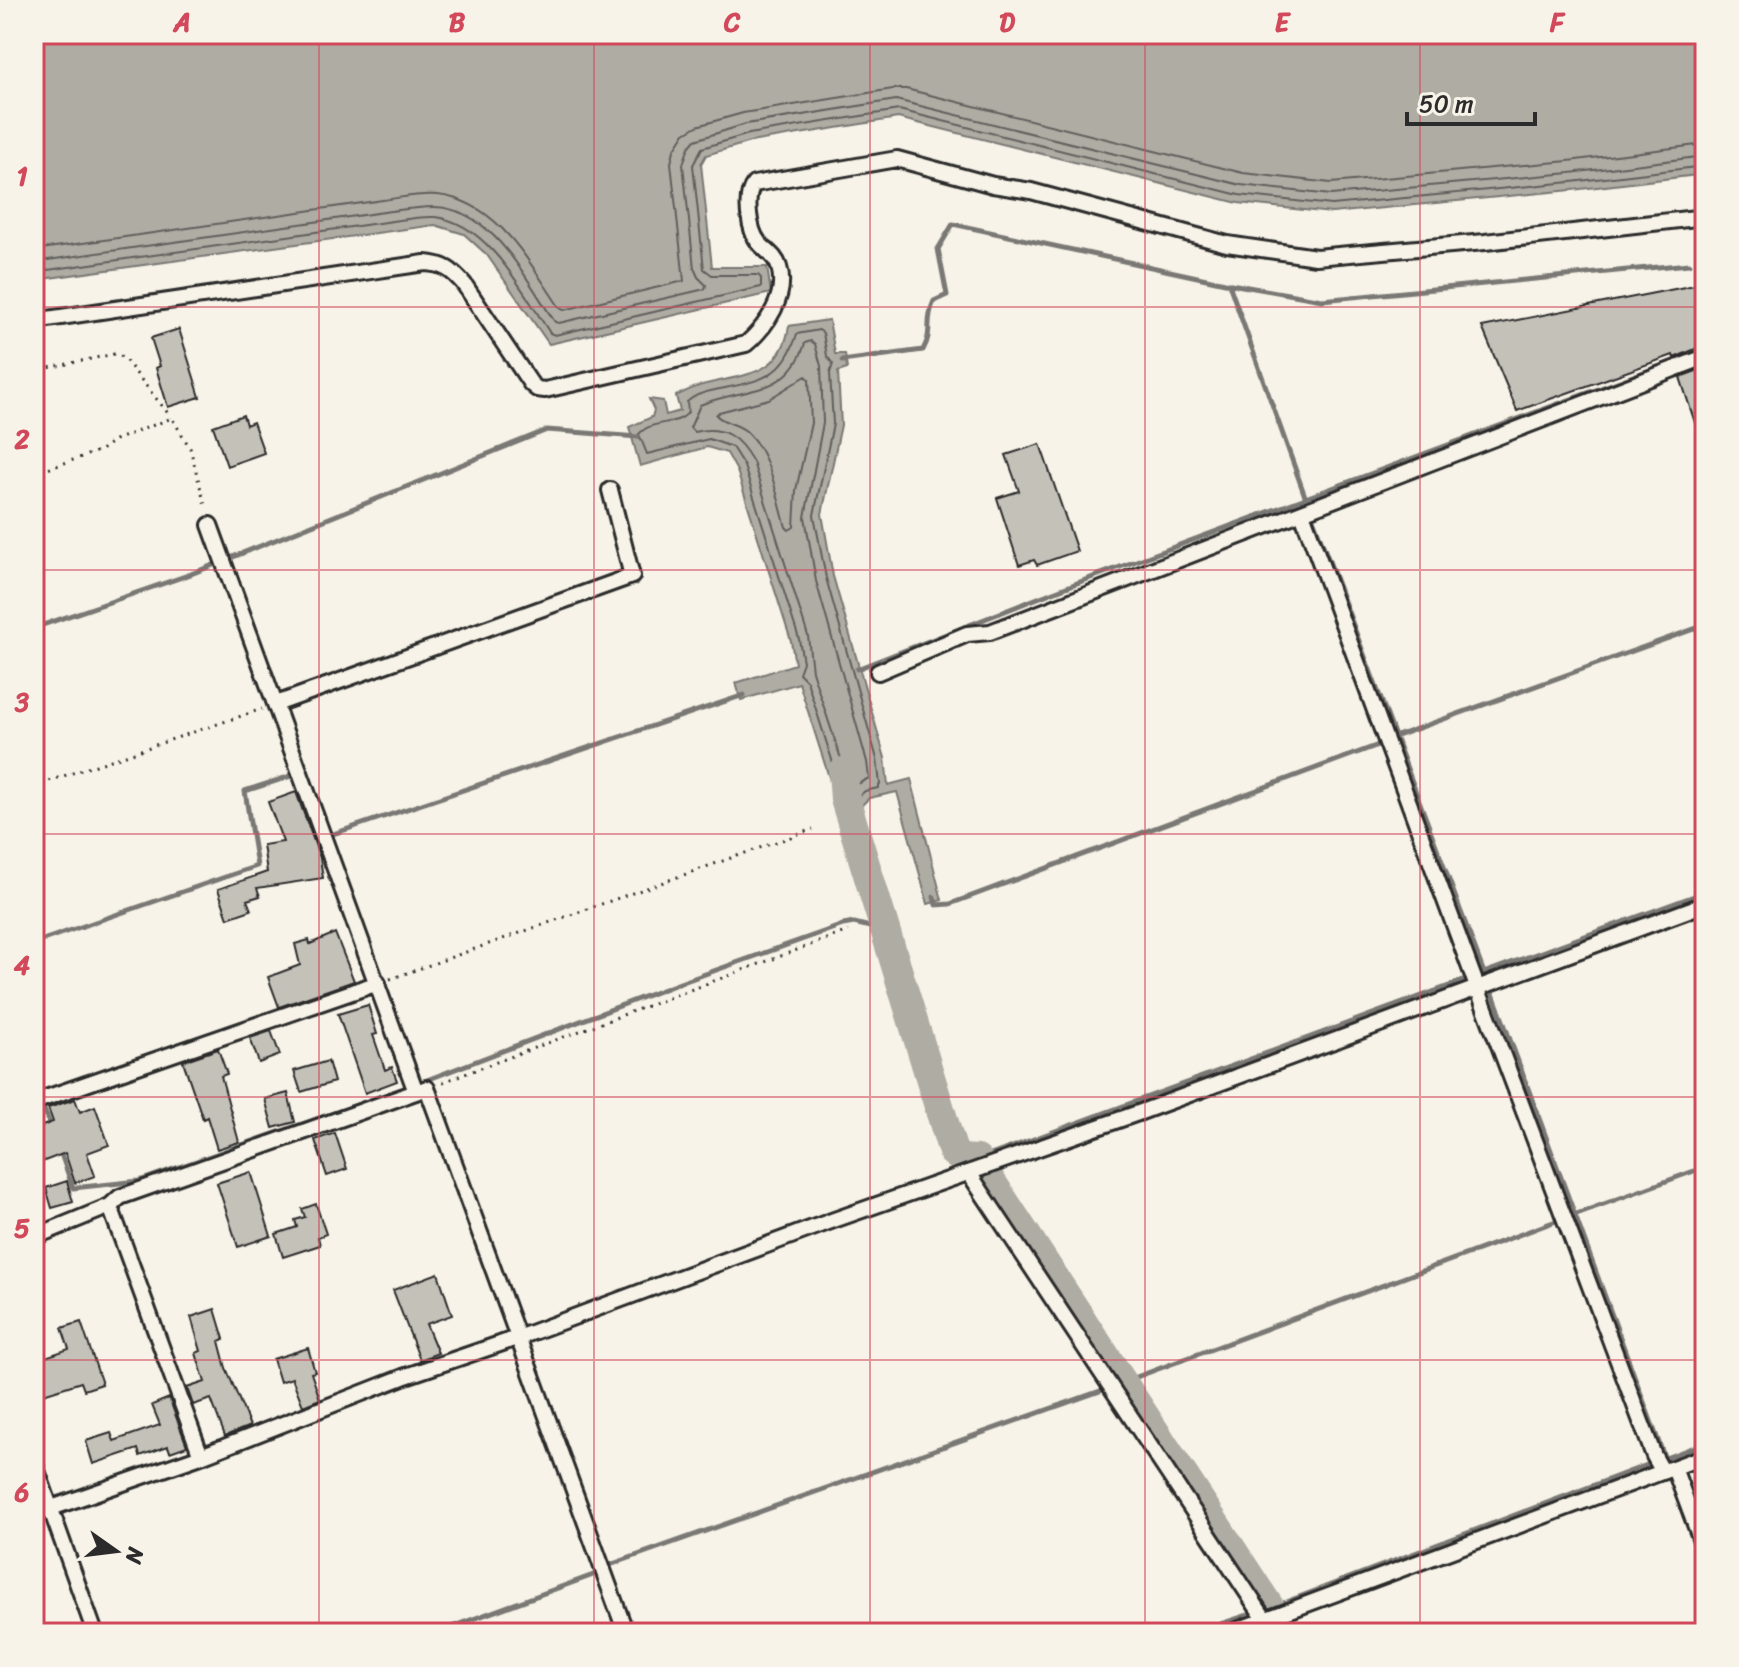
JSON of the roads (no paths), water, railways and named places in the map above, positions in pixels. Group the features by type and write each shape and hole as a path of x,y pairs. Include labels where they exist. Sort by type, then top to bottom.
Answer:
{"street":[{"path":"34,321 425,263 439,264 453,270 531,384 545,390 746,344 766,322 781,292 779,267 753,232 749,190 763,181 897,159 993,185 1031,191 1227,244 1316,257 1705,217"},
{"path":"878,672 967,634 990,632 1705,357"},
{"path":"276,704 632,576 610,490"},
{"path":"1302,513 1477,987 1662,1465 1705,1551"},
{"path":"210,525 417,1088 520,1337 626,1633"},
{"path":"34,1514 201,1456 403,1377 1705,904"},
{"path":"34,1102 378,983"},
{"path":"34,1237 110,1206 120,1197 417,1088"},
{"path":"978,1170 1269,1618"},
{"path":"110,1206 201,1456"},
{"path":"1229,1633 1662,1465 1705,1456"},
{"path":"34,1462 95,1633"}],"water":[{"path":"34,34 1705,34 1705,174 1332,213 1238,203 898,118 750,142 706,155 701,164 712,267 767,267 771,293 549,344 487,255 464,234 435,225 34,280"},
{"path":"829,320 835,354 845,354 847,369 838,372 841,425 822,514 833,576 885,758 888,785 911,779 942,900 928,904 897,792 869,798 857,810 841,815 799,683 741,700 736,683 795,664 791,641 737,471 727,453 707,447 640,466 629,427 652,417 654,410 649,399 663,401 666,415 680,411 676,396 698,386 760,370 770,363 779,354 789,326"}],"waterway":[{"path":"842,361 923,350 934,301 947,295 938,249 953,224 1225,283 1322,300 1689,264"},
{"path":"1229,284 1306,499"},
{"path":"857,669 1061,589 1687,356"},
{"path":"34,628 191,574 547,430 638,437"},
{"path":"1312,516 1485,976"},
{"path":"934,897 936,905 950,904 1394,737 1705,625"},
{"path":"328,831 330,835 744,695"},
{"path":"843,772 845,799 953,1152 962,1159 977,1160 1270,1608"},
{"path":"34,943 257,866 245,791 297,774"},
{"path":"1481,974 1705,892"},
{"path":"60,1151 73,1188 139,1181 419,1083 677,984 843,925 854,923 886,931"},
{"path":"977,1160 1468,979"},
{"path":"1492,991 1665,1459"},
{"path":"34,1110 43,1107 51,1127"},
{"path":"1571,1216 1705,1167"},
{"path":"1115,1385 1556,1221"},
{"path":"607,1566 1103,1390"},
{"path":"1193,1633 1270,1608 1705,1443"},
{"path":"435,1633 596,1574"},
{"path":"1274,1616 1284,1633"}]}
